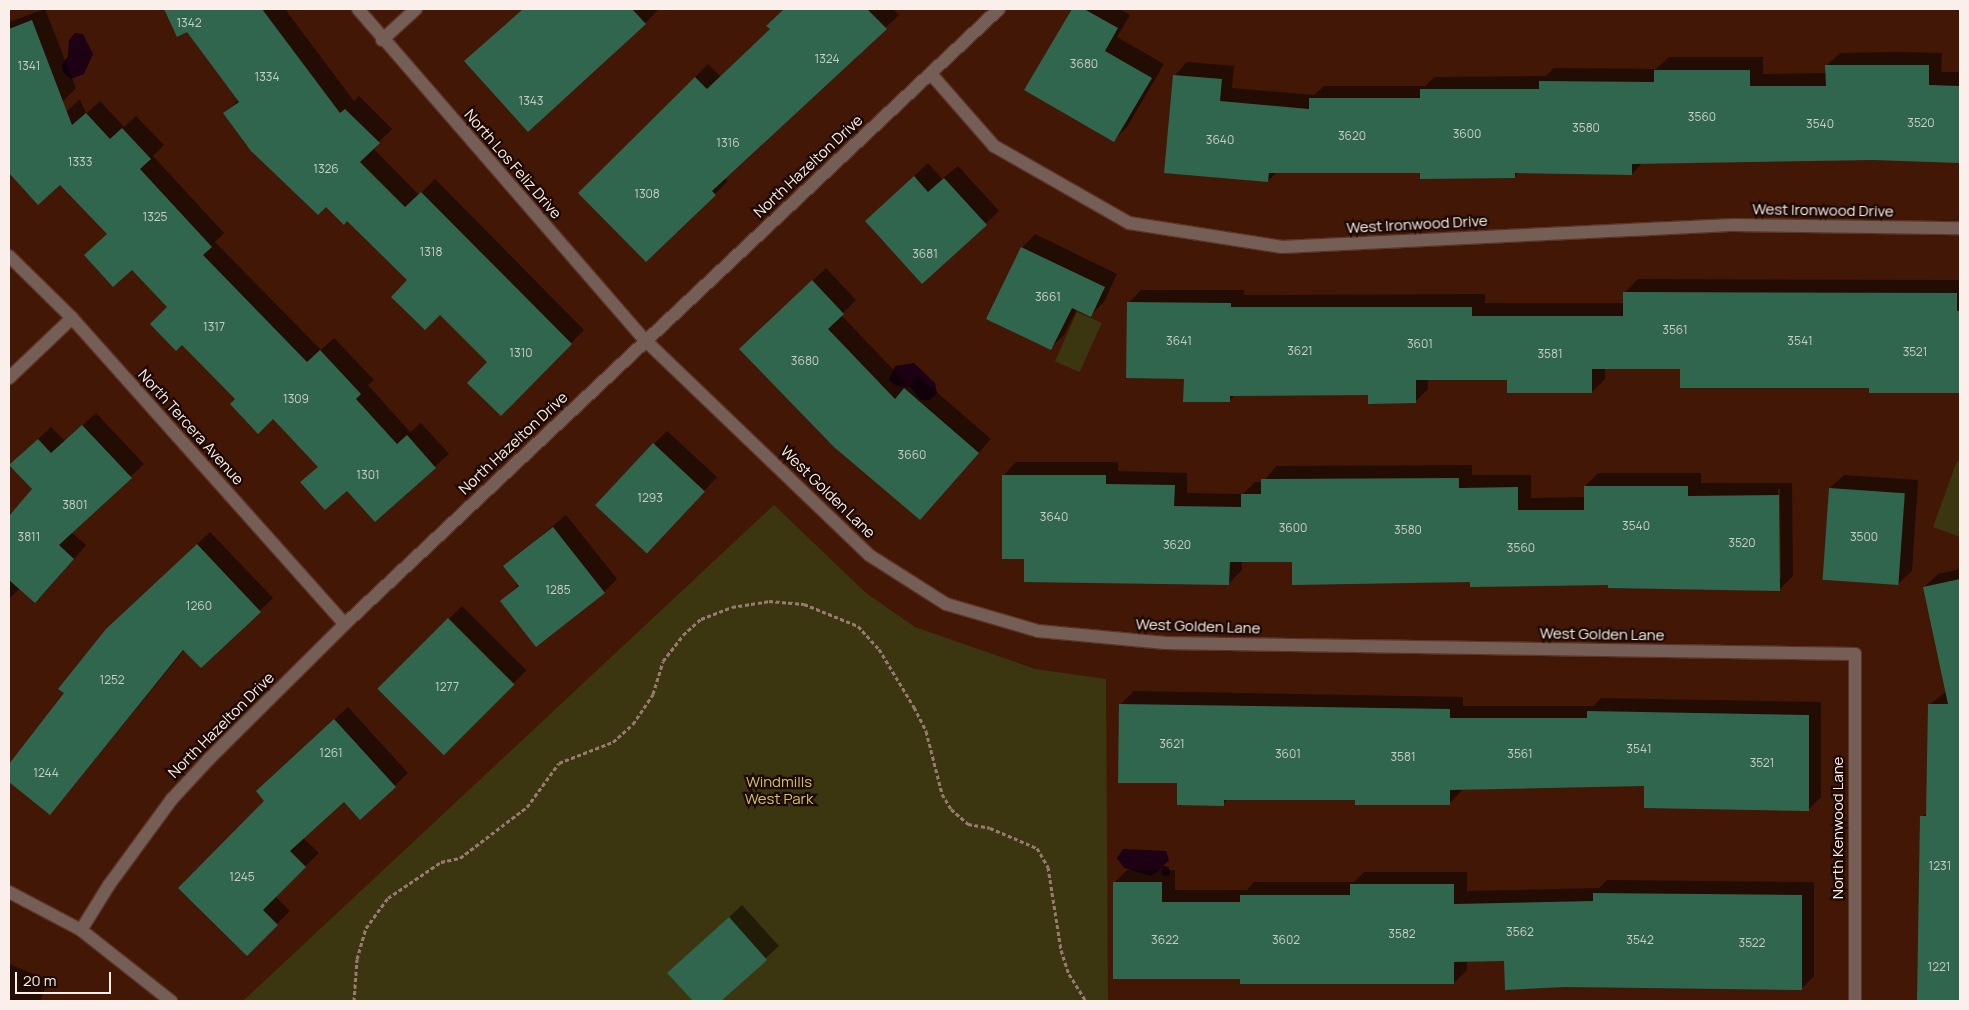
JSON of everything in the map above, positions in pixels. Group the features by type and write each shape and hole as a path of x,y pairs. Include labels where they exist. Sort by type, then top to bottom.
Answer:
{"street":[{"name":"North Los Feliz Drive","path":"358,9 382,40 645,340"},
{"path":"382,40 416,9"},
{"name":"North Hazelton Drive","path":"81,930 109,885 172,799 345,624 999,9"},
{"name":"West Ironwood Drive","path":"931,74 994,146 1129,223 1282,247 1734,225 1960,228"},
{"name":"North Tercera Avenue","path":"9,256 72,318 345,624"},
{"path":"9,378 72,318"},
{"name":"West Golden Lane","path":"645,340 869,555 946,604 1038,631 1164,643 1855,654"},
{"name":"North Kenwood Lane","path":"1855,654 1855,1001"},
{"path":"9,892 81,930 172,1001"}],"path":[{"path":"354,1001 357,959 366,928 388,898 441,862 460,858 527,807 559,763 613,742 633,724 653,694 663,661 683,635 701,619 732,607 769,601 804,604 858,626 879,649 910,699 926,730 939,785 951,809 968,824 990,828 1037,848 1048,867 1056,930 1069,974 1086,1001"}],"green space":[{"path":"1077,312 1102,323 1080,372 1055,361"},
{"path":"1957,461 1960,461 1960,537 1933,527"},
{"name":"Windmills West Park","path":"774,505 866,593 915,627 1035,669 1106,679 1108,1001 243,1001"}],"shaded area":[{"path":"75,33 83,34 93,54 84,74 71,79 63,72 62,65 68,56 69,40"},
{"path":"914,363 935,383 937,393 930,400 921,400 910,387 897,386 889,380 895,366"},
{"path":"1123,849 1166,851 1169,860 1163,866 1169,867 1170,875 1163,876 1161,869 1151,876 1124,868 1117,858"}],"building":[{"path":"164,9 262,9 340,113 345,109 380,143 360,162 405,207 421,192 572,344 501,416 467,383 487,362 440,315 425,330 391,297 407,280 347,221 344,225 326,207 318,215 251,151 223,113 239,102 187,32 177,37"},
{"path":"523,9 632,9 646,24 528,132 464,61"},
{"path":"784,9 867,9 887,29 712,191 716,195 646,262 578,193 695,77 707,89 770,29 766,26"},
{"path":"1072,9 1084,9 1118,28 1105,51 1152,78 1114,142 1024,90"},
{"path":"32,20 72,125 86,113 110,139 122,128 151,159 140,169 212,247 203,255 307,362 320,350 361,394 356,399 397,444 407,435 436,468 375,522 347,491 325,510 300,482 318,467 273,419 258,434 230,404 235,399 182,345 176,351 150,324 167,307 132,270 113,287 84,255 107,234 60,185 38,205 9,173 9,29"},
{"path":"1825,65 1929,65 1929,85 1960,86 1960,163 1873,160 1632,164 1632,175 1515,173 1515,178 1420,179 1420,173 1269,173 1268,182 1164,173 1173,75 1222,79 1220,101 1309,109 1309,98 1420,98 1420,89 1539,89 1539,81 1654,82 1654,70 1750,70 1750,86 1826,86"},
{"path":"914,176 928,192 944,178 987,225 922,284 865,221"},
{"path":"1021,247 1105,287 1091,317 1072,308 1051,350 986,319"},
{"path":"812,280 844,314 828,329 895,399 904,388 979,453 920,520 834,447 739,349"},
{"path":"1623,292 1957,293 1957,311 1960,311 1960,393 1869,393 1869,388 1680,388 1680,369 1592,369 1592,393 1507,393 1507,380 1416,380 1416,403 1368,404 1368,395 1230,396 1230,402 1183,402 1184,379 1126,378 1127,302 1231,303 1231,307 1472,307 1472,316 1623,316"},
{"path":"82,425 132,478 59,545 74,559 35,603 9,580 9,516 32,489 9,465 38,439 51,453"},
{"path":"653,443 705,491 647,554 595,505"},
{"path":"1002,475 1106,475 1106,484 1175,485 1174,506 1241,507 1241,494 1261,494 1261,479 1459,478 1459,488 1518,487 1518,510 1584,510 1584,486 1688,486 1688,496 1779,495 1780,591 1608,588 1608,585 1470,587 1470,582 1292,585 1292,562 1230,562 1229,585 1024,582 1024,559 1002,559"},
{"path":"1829,488 1905,493 1898,585 1823,580"},
{"path":"553,527 605,593 536,647 500,601 519,586 503,566"},
{"path":"197,544 261,612 201,668 183,650 50,815 9,782 9,764 64,693 58,689 106,629"},
{"path":"1960,579 1960,1001 1917,1001 1920,816 1926,816 1928,704 1948,704 1923,587"},
{"path":"448,618 514,684 444,755 377,689"},
{"path":"1119,704 1450,709 1450,718 1587,718 1587,711 1809,715 1809,811 1644,808 1644,786 1450,790 1450,805 1355,805 1355,800 1224,800 1224,806 1177,805 1177,783 1118,783"},
{"path":"334,719 396,787 360,820 344,802 290,851 306,867 263,910 278,925 247,956 178,888 264,801 256,791"},
{"path":"1113,882 1162,882 1162,902 1240,902 1240,895 1350,895 1350,884 1454,884 1454,904 1593,901 1593,893 1802,895 1802,990 1565,987 1505,990 1504,961 1454,962 1454,984 1240,984 1240,979 1113,979"},
{"path":"729,917 767,960 721,1001 693,1001 667,973"}]}
